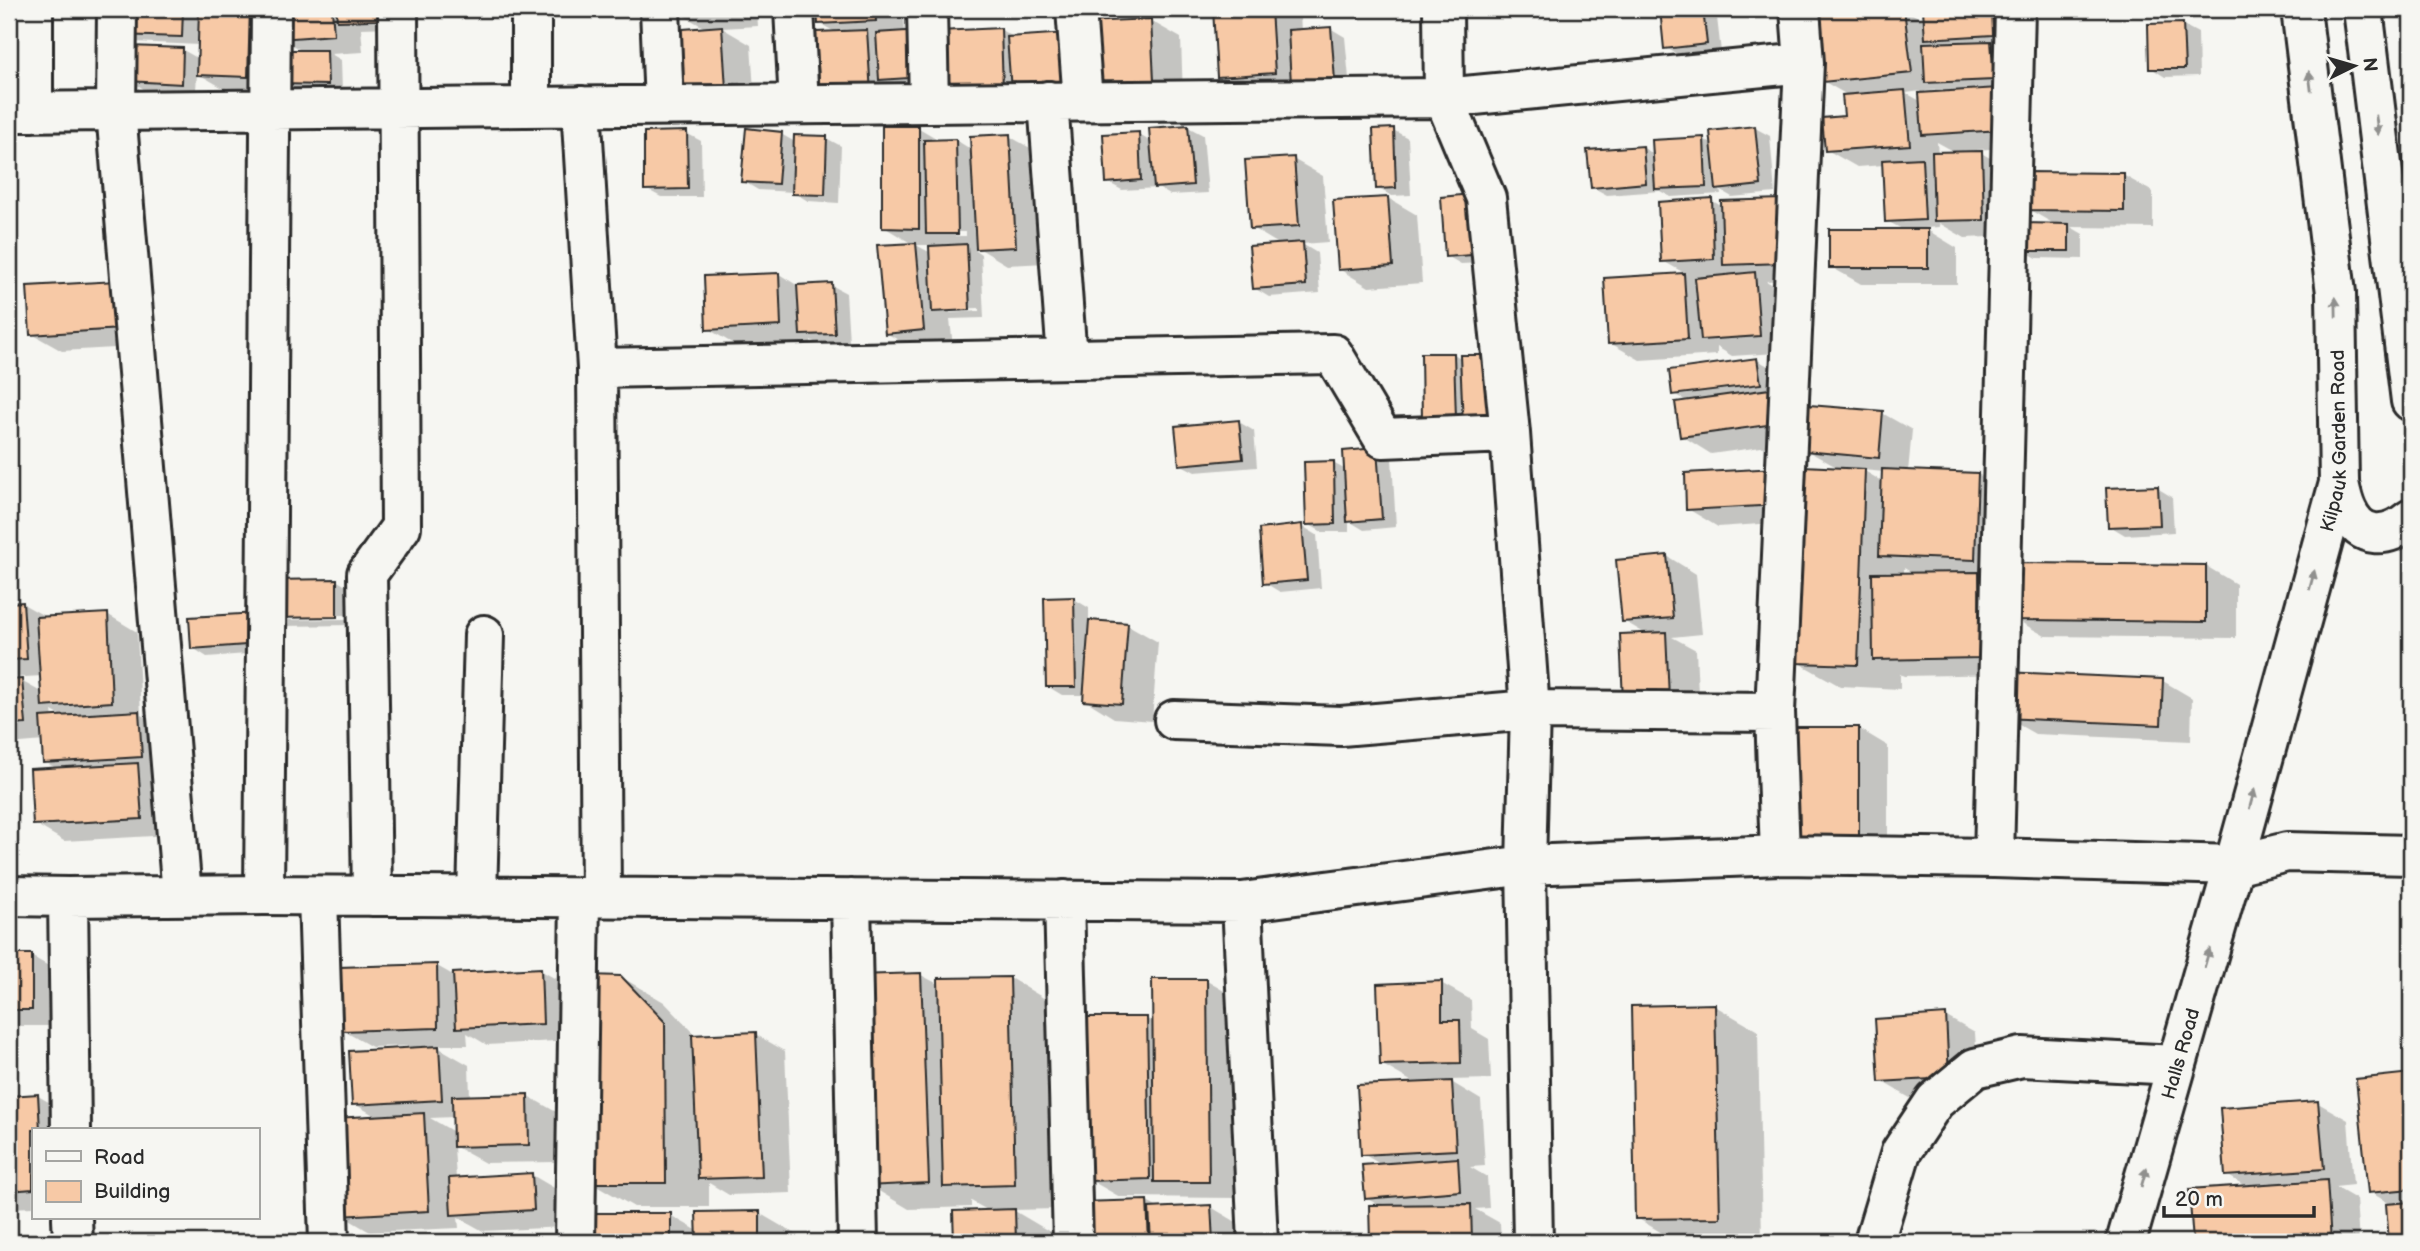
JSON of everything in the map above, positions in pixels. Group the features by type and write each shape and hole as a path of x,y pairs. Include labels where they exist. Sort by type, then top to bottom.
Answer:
{"street":[{"path":"33,9 21,112 1444,98 1804,63"},
{"path":"117,9 116,111 183,895"},
{"path":"264,895 271,9"},
{"path":"372,896 367,573 401,527 398,9"},
{"path":"531,9 531,106"},
{"path":"660,9 664,105"},
{"path":"794,9 799,104"},
{"path":"927,9 929,103"},
{"path":"1067,359 1065,101 1076,9"},
{"path":"1443,9 1444,98 1486,198 1510,433 1531,710 1526,864 1533,1242"},
{"path":"1780,855 1775,712 1804,63 1800,9"},
{"path":"1994,858 2015,9"},
{"name":"Kilpauk Garden Road","path":"2234,865 2339,483 2336,293 2301,9"},
{"path":"2363,9 2411,401"},
{"path":"575,1242 591,897 597,368 581,106"},
{"path":"597,368 1333,354 1383,438 1510,433"},
{"path":"2339,483 2347,511 2359,528 2386,534 2399,529 2411,519"},
{"path":"477,897 484,635"},
{"path":"1174,720 1341,726 1531,710 1775,712"},
{"path":"9,896 264,895 1242,902 1526,864 1780,855 2234,865 2287,852 2411,855"},
{"name":"Halls Road","path":"2126,1242 2234,865"},
{"path":"318,896 329,1242"},
{"path":"68,897 71,1128"},
{"path":"851,899 858,1242"},
{"path":"1064,900 1073,1242"},
{"path":"1242,902 1258,1242"},
{"path":"1874,1242 1901,1152 1935,1101 1975,1068 2022,1057 2176,1065"},
{"path":"72,1220 73,1242"}],"building":[{"path":"118,9 183,9 182,37 117,35"},
{"path":"199,9 250,9 248,77 197,75"},
{"path":"277,9 332,9 334,35 279,39"},
{"path":"336,9 379,9 379,20 337,21"},
{"path":"675,9 729,9 729,10 676,13"},
{"path":"817,9 875,9 876,21 818,24"},
{"path":"1213,9 1271,9 1275,73 1217,77"},
{"path":"1660,9 1703,9 1707,44 1664,49"},
{"path":"1904,9 1912,73 1822,82 1815,15"},
{"path":"1923,9 1992,9 1993,35 1925,39"},
{"path":"1151,19 1154,81 1087,84 1085,22"},
{"path":"2183,23 2185,69 2149,69 2148,24"},
{"path":"722,26 726,89 674,92 670,30"},
{"path":"1331,27 1335,81 1291,84 1288,30"},
{"path":"1001,28 1003,90 942,92 939,31"},
{"path":"867,30 871,94 820,97 816,32"},
{"path":"921,30 924,77 879,80 876,33"},
{"path":"1067,33 1071,86 1011,91 1007,37"},
{"path":"1991,41 1994,80 1925,83 1923,43"},
{"path":"129,46 183,48 182,84 127,81"},
{"path":"279,50 327,50 328,85 278,84"},
{"path":"1998,88 2001,130 1922,135 1919,93"},
{"path":"1905,90 1910,145 1825,151 1822,118 1844,116 1842,95"},
{"path":"1188,125 1193,185 1154,188 1149,128"},
{"path":"882,126 919,126 919,229 882,228"},
{"path":"1755,126 1761,185 1716,190 1710,131"},
{"path":"746,128 782,132 778,184 741,182"},
{"path":"1394,128 1396,188 1376,189 1373,129"},
{"path":"687,131 688,189 644,190 644,132"},
{"path":"1139,132 1141,180 1106,183 1103,134"},
{"path":"1010,134 1016,247 976,249 970,136"},
{"path":"794,135 827,136 825,195 792,194"},
{"path":"1704,137 1706,187 1655,189 1652,140"},
{"path":"956,139 958,234 926,234 924,140"},
{"path":"1643,146 1646,183 1591,188 1587,150"},
{"path":"1982,151 1984,220 1934,221 1932,152"},
{"path":"1294,157 1299,226 1250,229 1245,160"},
{"path":"1922,158 1925,220 1885,222 1882,160"},
{"path":"2026,172 2124,173 2124,211 2026,210"},
{"path":"1481,193 1486,254 1445,257 1441,197"},
{"path":"1388,197 1393,266 1338,270 1333,200"},
{"path":"1712,198 1714,259 1661,262 1658,202"},
{"path":"1781,199 1784,263 1723,265 1721,201"},
{"path":"2021,223 2069,224 2069,251 2021,251"},
{"path":"1829,229 1928,229 1928,268 1829,268"},
{"path":"1303,242 1306,285 1253,289 1249,246"},
{"path":"916,243 924,330 885,334 877,245"},
{"path":"967,244 970,310 932,312 929,246"},
{"path":"1755,272 1760,336 1701,340 1695,278"},
{"path":"779,273 781,326 706,330 704,276"},
{"path":"1684,273 1688,339 1608,344 1604,278"},
{"path":"117,281 120,329 30,335 27,286"},
{"path":"832,283 835,334 800,335 797,285"},
{"path":"1421,353 1454,353 1456,419 1422,420"},
{"path":"1460,355 1496,355 1499,424 1463,425"},
{"path":"1757,358 1761,384 1672,395 1669,370"},
{"path":"1770,389 1775,424 1680,437 1675,402"},
{"path":"1809,405 1883,411 1879,458 1805,451"},
{"path":"1239,420 1243,459 1179,465 1175,426"},
{"path":"1377,448 1382,519 1347,522 1343,451"},
{"path":"1334,461 1335,524 1306,525 1304,462"},
{"path":"1803,466 1865,469 1858,665 1796,663"},
{"path":"1777,468 1779,505 1686,510 1685,473"},
{"path":"1882,469 1978,473 1975,560 1879,556"},
{"path":"2158,486 2160,525 2108,527 2106,488"},
{"path":"1302,524 1307,580 1263,584 1259,529"},
{"path":"1667,555 1673,618 1622,622 1616,560"},
{"path":"2015,563 2206,565 2206,622 2014,620"},
{"path":"1979,572 1980,658 1873,660 1872,573"},
{"path":"337,579 337,617 267,618 267,580"},
{"path":"1074,597 1076,687 1046,687 1044,598"},
{"path":"23,602 27,659 9,660 9,603"},
{"path":"108,613 112,702 42,707 36,617"},
{"path":"258,613 260,644 191,649 189,617"},
{"path":"1089,620 1128,623 1122,704 1083,701"},
{"path":"1666,632 1669,698 1623,701 1620,634"},
{"path":"2005,672 2163,679 2161,725 2003,718"},
{"path":"22,679 26,724 9,725 9,680"},
{"path":"139,711 142,757 43,763 40,717"},
{"path":"1795,727 1859,727 1859,840 1795,840"},
{"path":"138,763 142,819 33,825 30,769"},
{"path":"9,954 32,954 32,1010 9,1010"},
{"path":"437,964 438,1028 340,1031 339,967"},
{"path":"541,968 543,1024 456,1028 453,973"},
{"path":"921,973 929,1183 865,1186 857,975"},
{"path":"589,975 621,976 665,1022 666,1183 590,1183"},
{"path":"1010,977 1015,1185 943,1187 938,978"},
{"path":"1152,979 1207,979 1209,1182 1154,1182"},
{"path":"1442,981 1442,1020 1460,1020 1461,1063 1380,1065 1377,984"},
{"path":"1715,1004 1720,1218 1635,1219 1631,1006"},
{"path":"1946,1014 1949,1078 1879,1082 1875,1019"},
{"path":"1085,1017 1147,1017 1150,1179 1088,1181"},
{"path":"756,1032 762,1177 698,1179 692,1035"},
{"path":"439,1046 442,1100 352,1105 349,1051"},
{"path":"2411,1073 2411,1189 2368,1193 2356,1079"},
{"path":"1452,1081 1456,1150 1361,1155 1357,1085"},
{"path":"38,1094 40,1128 32,1128 32,1189 9,1191 9,1096"},
{"path":"528,1094 529,1145 453,1147 452,1096"},
{"path":"2318,1101 2324,1169 2225,1176 2220,1108"},
{"path":"424,1113 429,1211 339,1216 334,1118"},
{"path":"1458,1158 1460,1191 1365,1199 1362,1165"},
{"path":"532,1173 534,1210 451,1215 449,1178"},
{"path":"2327,1180 2331,1242 2193,1242 2189,1189"},
{"path":"1147,1200 1149,1242 1081,1242 1080,1202"},
{"path":"2411,1202 2411,1242 2389,1242 2386,1204"},
{"path":"1471,1204 1472,1242 1370,1242 1369,1205"},
{"path":"1211,1205 1213,1242 1151,1242 1149,1208"},
{"path":"1015,1209 1016,1242 954,1242 953,1211"},
{"path":"760,1211 760,1242 697,1242 696,1212"},
{"path":"588,1213 671,1213 671,1242 588,1242"},
{"path":"1636,1239 1698,1240 1698,1242 1636,1242"}]}
